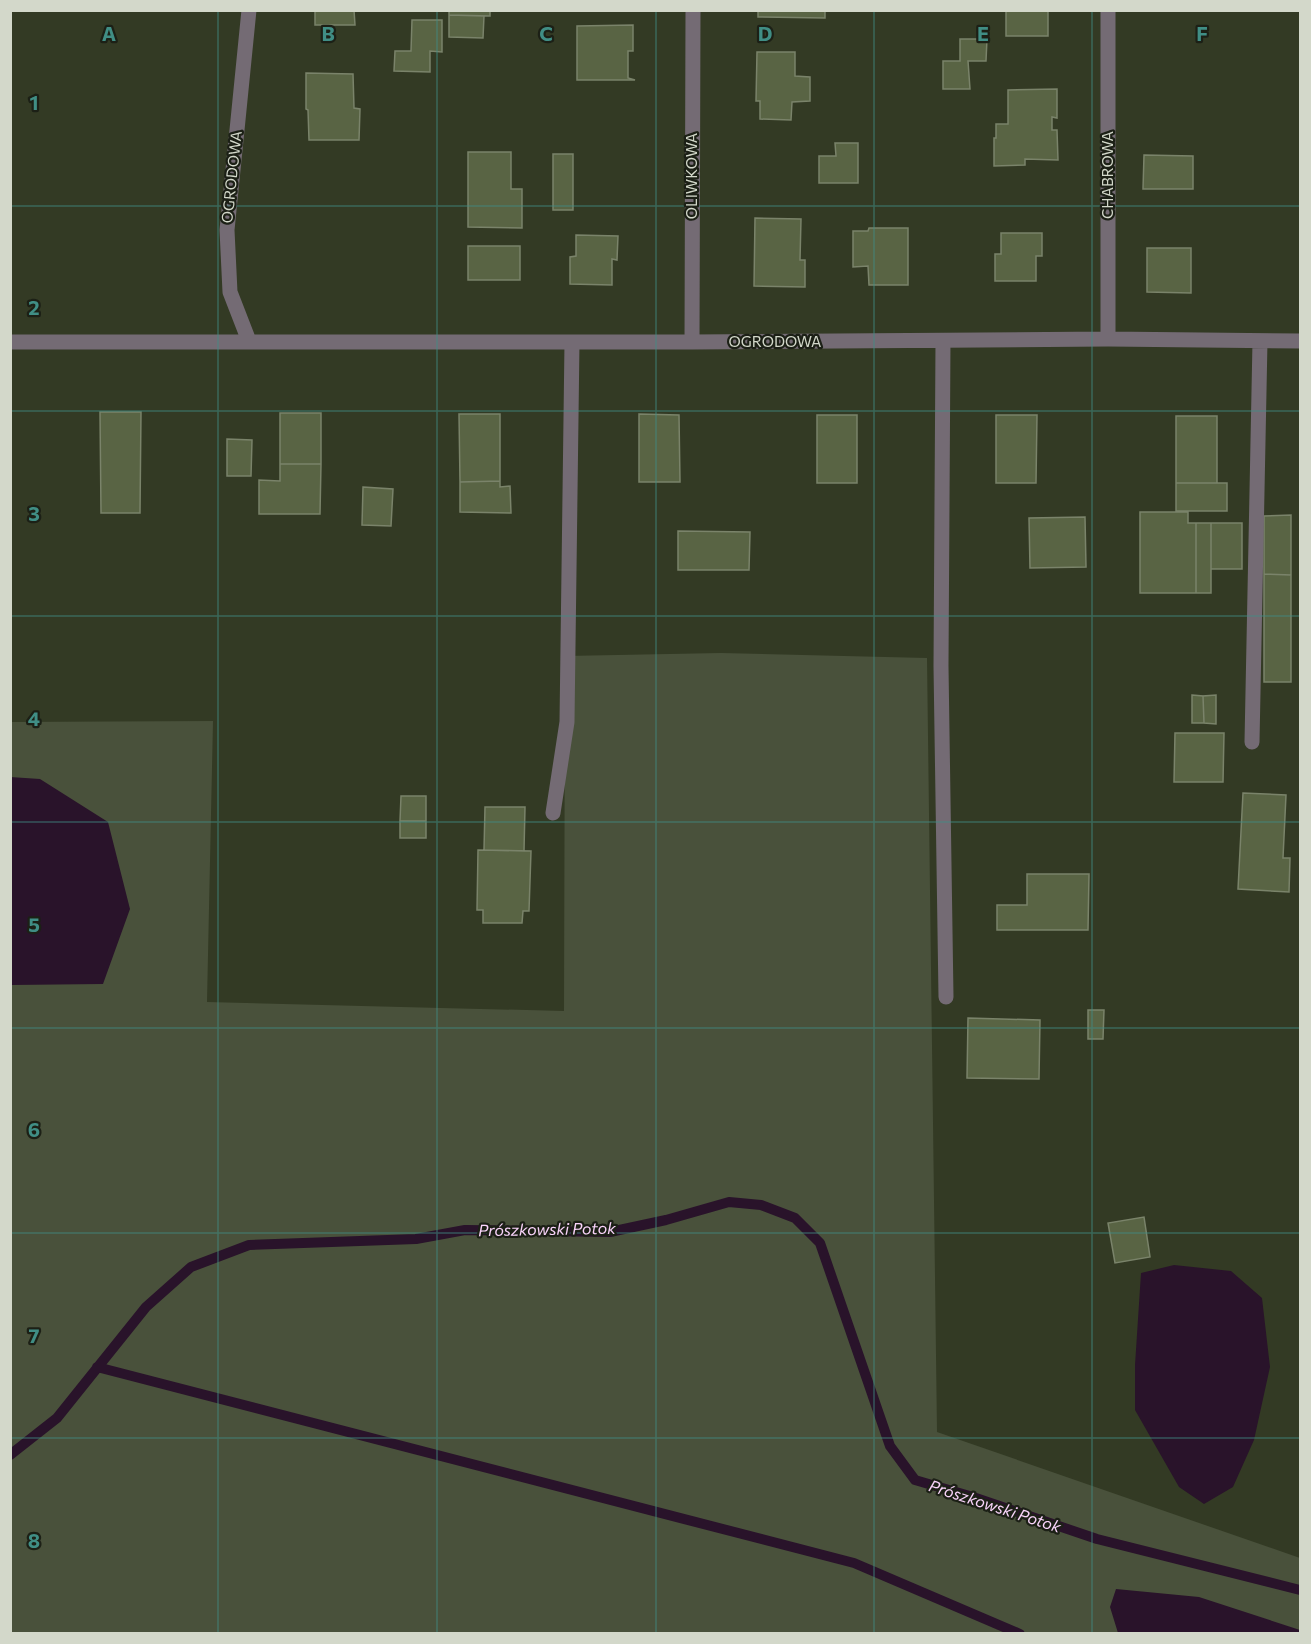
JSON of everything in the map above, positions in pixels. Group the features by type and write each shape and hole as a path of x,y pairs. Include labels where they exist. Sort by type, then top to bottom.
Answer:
{"street":[{"name":"OGRODOWA","path":"249,10 227,230 230,292 249,341"},
{"name":"OLIWKOWA","path":"692,342 693,10"},
{"name":"CHABROWA","path":"1108,10 1108,339"},
{"name":"OGRODOWA","path":"10,342 692,342 1108,339 1300,341"},
{"path":"943,341 941,666 946,997"},
{"path":"1252,742 1260,341"},
{"path":"553,813 567,722 572,342"}],"green space":[{"path":"721,653 927,658 937,1432 1300,1558 1300,1633 11,1633 10,722 213,721 207,1002 564,1011 565,656"}],"shaded area":[{"path":"10,777 40,779 108,822 130,909 103,984 11,985"},
{"path":"1174,1265 1231,1271 1262,1298 1270,1367 1254,1440 1233,1487 1204,1504 1179,1487 1135,1410 1135,1365 1141,1273"},
{"path":"1116,1589 1199,1597 1300,1630 1300,1633 1118,1633 1110,1607"}],"building":[{"path":"315,10 354,10 355,25 315,25"},
{"path":"449,10 490,10 490,16 449,15"},
{"path":"758,10 825,10 825,18 758,17"},
{"path":"1006,10 1048,10 1048,36 1006,36"},
{"path":"449,15 484,16 483,38 449,37"},
{"path":"412,20 442,20 442,52 430,51 430,72 394,71 395,51 411,51"},
{"path":"633,25 633,51 628,51 628,78 635,80 577,80 577,26"},
{"path":"960,39 987,39 986,61 968,61 970,89 943,89 943,61 960,61"},
{"path":"757,52 795,52 795,76 810,77 810,101 792,102 791,120 760,119 760,101 756,101"},
{"path":"306,73 353,74 354,108 360,109 359,140 309,140"},
{"path":"1057,89 1057,118 1052,117 1052,130 1057,130 1058,160 1025,159 1025,165 994,166 996,124 1008,124 1008,90"},
{"path":"835,143 858,143 858,183 819,183 819,156 836,156"},
{"path":"468,152 511,152 511,189 522,189 522,228 468,227"},
{"path":"553,154 573,154 573,210 553,210"},
{"path":"1144,155 1193,156 1193,189 1143,189"},
{"path":"755,218 801,219 800,260 805,260 805,287 754,286"},
{"path":"869,228 908,228 908,285 869,285 868,266 853,267 853,231 868,231"},
{"path":"1001,233 1042,233 1042,256 1036,256 1036,281 995,281 995,254 1001,254"},
{"path":"576,235 618,236 617,260 612,259 612,285 570,284 570,257 576,256"},
{"path":"468,246 520,246 520,280 468,280"},
{"path":"1147,248 1191,248 1191,293 1147,292"},
{"path":"100,412 141,412 140,513 101,513"},
{"path":"280,413 321,413 321,464 280,464"},
{"path":"459,414 500,414 500,481 460,482"},
{"path":"639,414 679,415 680,482 639,482"},
{"path":"817,415 857,415 857,483 817,483"},
{"path":"996,415 1037,415 1036,483 996,483"},
{"path":"1176,416 1217,416 1217,483 1176,483"},
{"path":"227,439 252,440 251,476 227,476"},
{"path":"280,464 321,464 320,514 259,514 259,480 280,481"},
{"path":"500,481 500,487 510,486 511,513 460,512 460,482"},
{"path":"1176,483 1227,483 1227,511 1176,511"},
{"path":"363,487 393,489 391,526 362,525"},
{"path":"1140,512 1188,512 1188,523 1196,523 1196,593 1140,593"},
{"path":"1291,515 1291,575 1264,574 1264,516"},
{"path":"1085,517 1086,567 1030,568 1029,518"},
{"path":"1196,523 1211,523 1211,593 1196,593"},
{"path":"1211,523 1242,523 1242,569 1211,569"},
{"path":"678,531 750,532 749,570 678,570"},
{"path":"1264,574 1291,575 1291,682 1264,682"},
{"path":"1192,695 1203,696 1204,723 1192,723"},
{"path":"1216,695 1216,724 1204,723 1203,696"},
{"path":"1175,733 1224,733 1223,782 1174,782"},
{"path":"1243,793 1286,795 1283,858 1290,858 1289,892 1238,889"},
{"path":"401,796 426,796 426,821 400,821"},
{"path":"485,807 525,807 524,851 484,850"},
{"path":"400,821 426,821 426,838 400,838"},
{"path":"478,850 531,851 529,911 523,911 522,923 483,923 483,910 477,910"},
{"path":"1027,874 1089,874 1088,930 997,930 997,905 1027,905"},
{"path":"1088,1010 1104,1010 1103,1039 1088,1039"},
{"path":"968,1018 1040,1020 1039,1079 967,1078"},
{"path":"1144,1217 1150,1257 1115,1263 1108,1223"}],"waterway":[{"name":"Prószkowski Potok","path":"10,1455 57,1418 146,1307 191,1267 249,1245 416,1239 465,1230 610,1232 666,1220 729,1202 761,1205 795,1218 820,1243 890,1446 915,1480 1097,1539 1300,1590"},
{"path":"97,1367 854,1563 1020,1634"}]}
